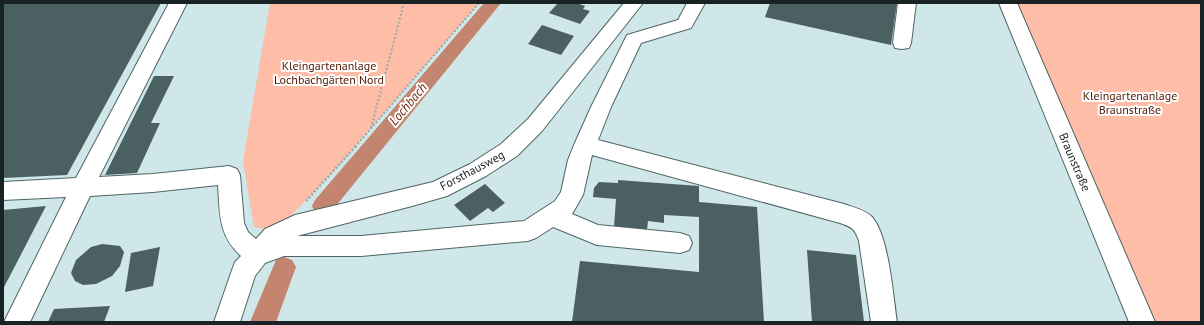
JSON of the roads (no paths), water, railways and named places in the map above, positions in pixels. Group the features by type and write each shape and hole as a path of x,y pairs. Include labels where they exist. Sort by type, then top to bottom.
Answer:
{"street":[{"path":"17,322 83,186 178,3"},
{"name":"Forsthausweg","path":"227,322 244,270 273,236 299,214 335,215 412,197 439,189 473,173 509,150 535,124 634,3"},
{"path":"3,191 153,182 229,175 232,223 239,239 257,255 284,246 361,246 528,231 563,208 572,195 579,160 601,107 634,39 685,24 696,3"},
{"path":"902,43 907,3"},
{"name":"Braunstraße","path":"1008,3 1142,322"},
{"path":"585,145 844,214 856,219 864,224 871,240 884,322"},
{"path":"551,216 597,235 680,243"}],"waterway":[{"name":"Lochbach","path":"323,206 493,3"},
{"name":"Lochbach","path":"263,322 284,267"}],"park label":[{"name":"Kleingartenanlage Lochbachgärten Nord","path":"329,72"},
{"name":"Kleingartenanlage Braunstraße","path":"1130,102"}]}
